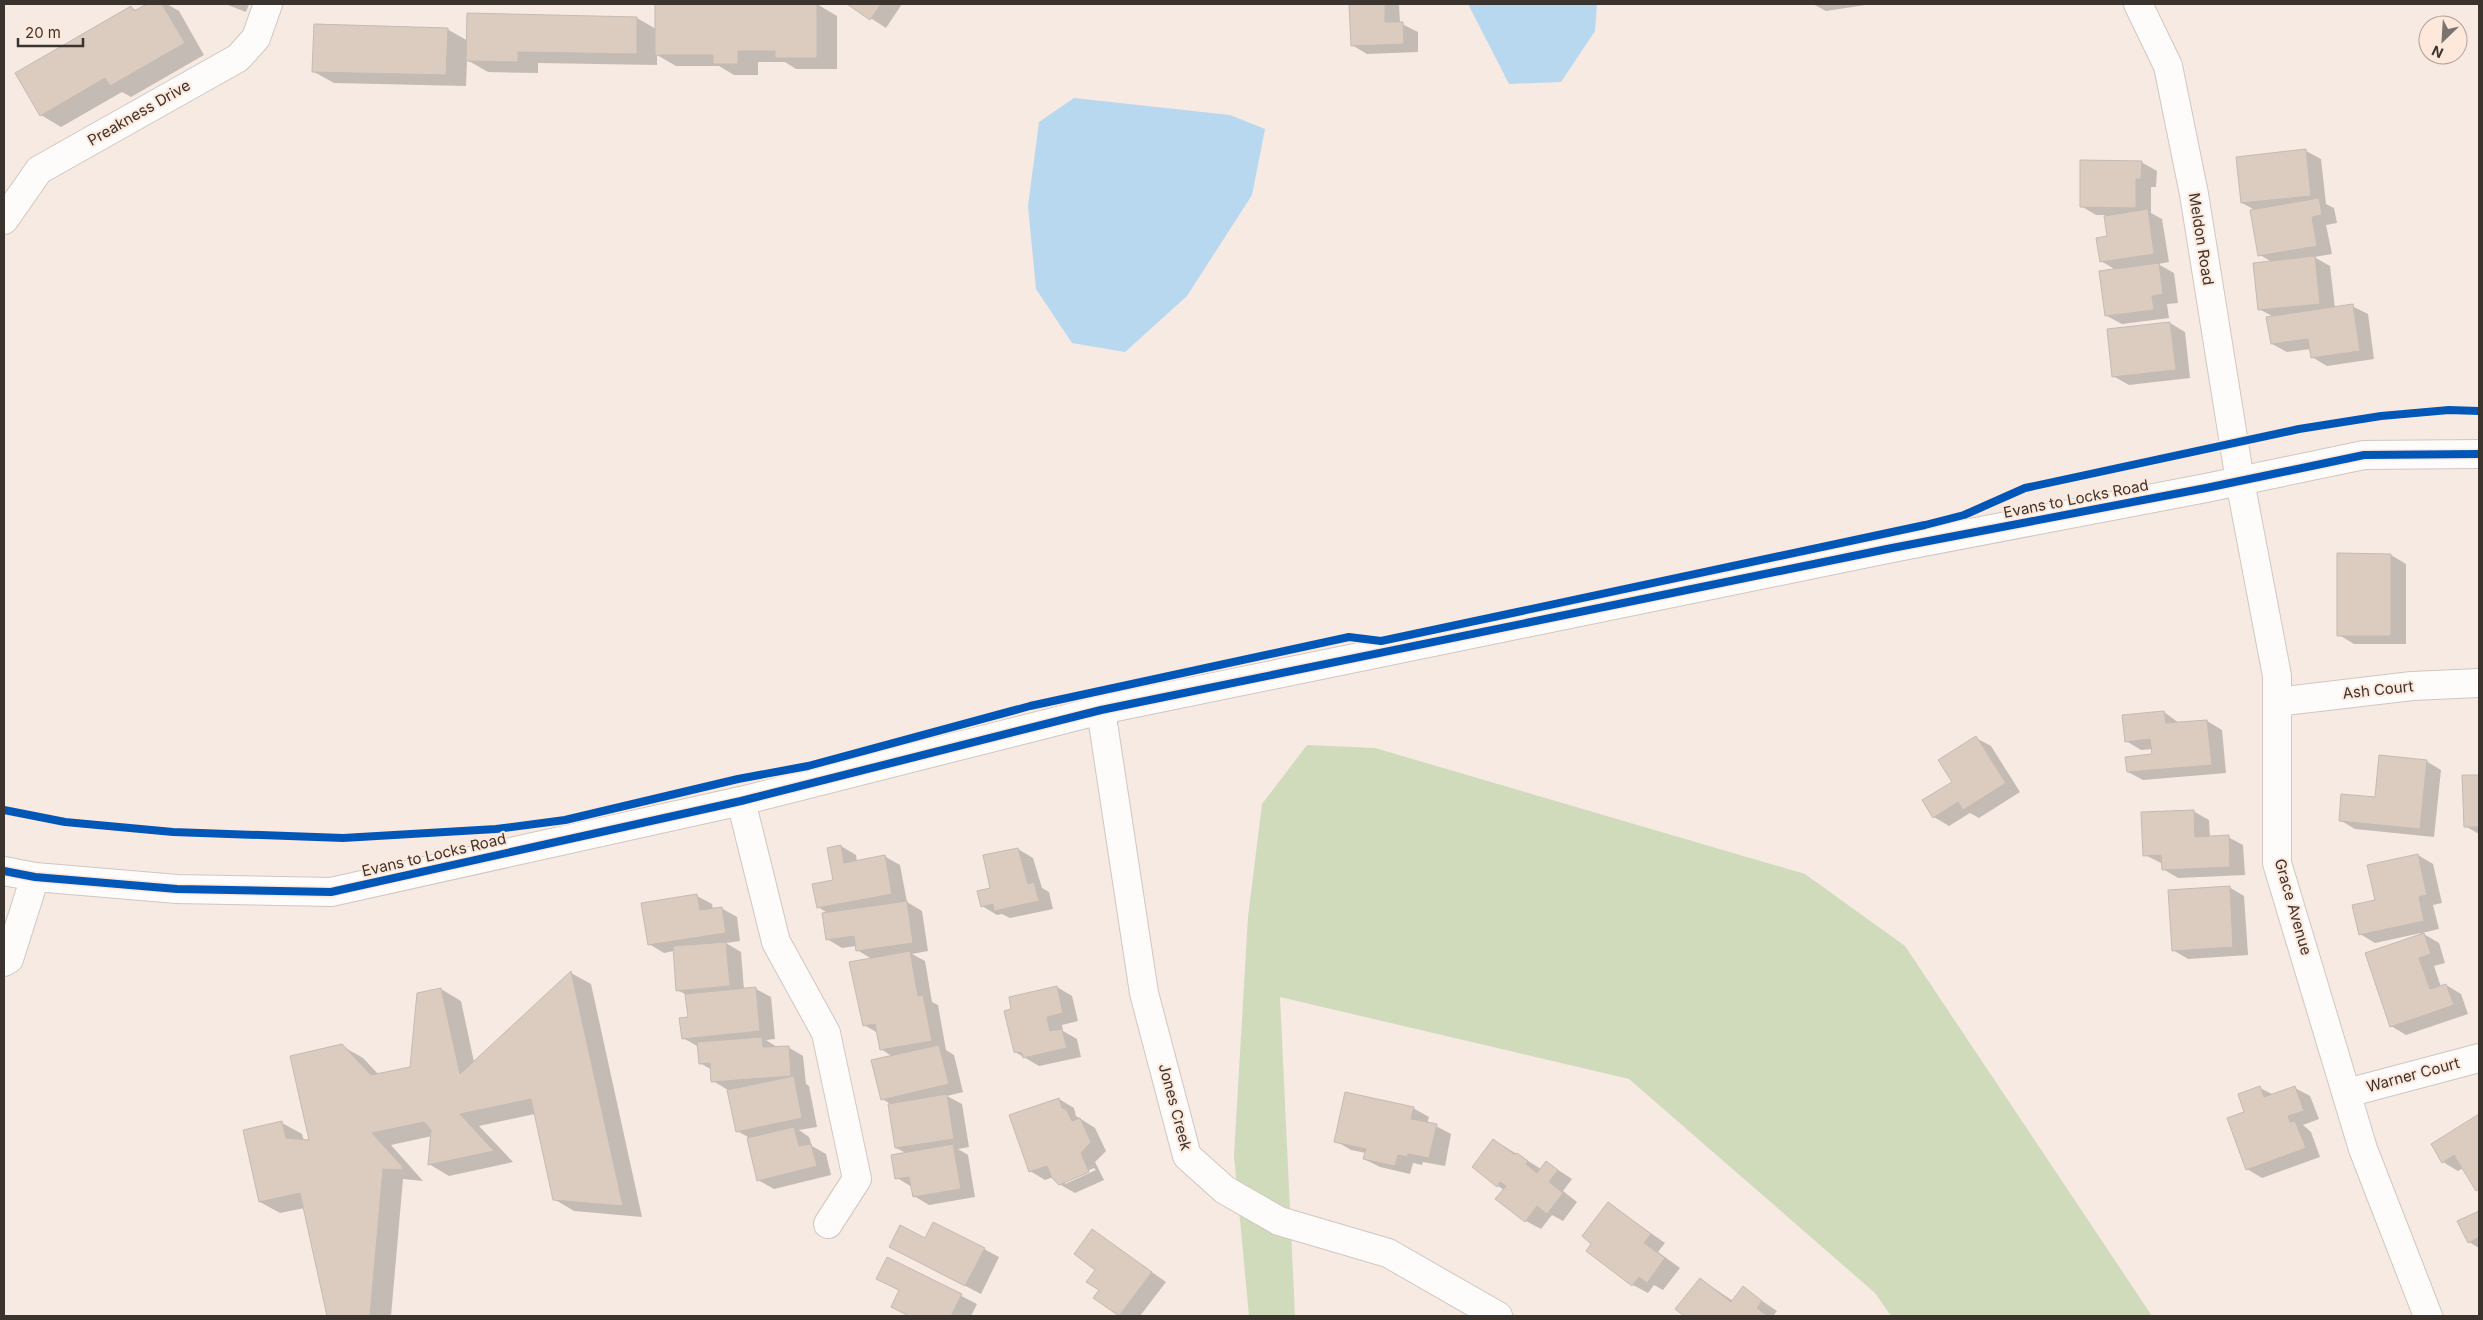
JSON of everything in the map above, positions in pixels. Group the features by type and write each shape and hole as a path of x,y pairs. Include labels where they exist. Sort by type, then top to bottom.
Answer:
{"street":[{"name":"Preakness Drive","path":"4,220 39,170 238,58 256,38 268,4"},
{"name":"Meldon Road","path":"2138,4 2168,66 2194,194 2240,481"},
{"name":"Evans to Locks Road","path":"4,871 35,878 177,889 331,892 741,801 1101,710 1892,548 2240,481 2364,455 2479,454"},
{"name":"Grace Avenue","path":"2240,481 2277,676 2277,863 2363,1149 2428,1316"},
{"name":"Ash Court","path":"2277,702 2412,686 2479,683"},
{"name":"Jones Creek","path":"1101,710 1144,993 1187,1156 1225,1190 1279,1221 1388,1253 1498,1316"},
{"path":"741,801 776,942 826,1033 857,1179 828,1224"},
{"path":"4,962 9,960 35,878"},
{"name":"Warner Court","path":"2347,1093 2479,1058"}],"green space":[{"path":"1307,745 1375,748 1805,874 1905,946 2152,1316 1891,1316 1875,1293 1629,1079 1280,997 1295,1316 1249,1316 1234,1156 1248,917 1262,804"}],"water":[{"path":"1468,4 1597,4 1595,31 1561,82 1509,84"},
{"path":"1074,98 1230,115 1265,129 1252,195 1187,296 1125,352 1072,343 1036,289 1028,206 1039,122"}],"building":[{"path":"147,4 162,4 185,43 110,86 105,78 40,116 15,73 131,6 134,11"},
{"path":"655,4 817,4 817,58 775,58 775,51 738,51 738,64 713,64 713,55 655,55"},
{"path":"847,4 881,4 870,20"},
{"path":"1349,4 1385,4 1385,22 1403,22 1404,44 1351,46"},
{"path":"467,13 637,17 637,54 518,52 518,62 466,61"},
{"path":"314,24 448,28 446,75 312,72"},
{"path":"2306,149 2311,196 2241,203 2236,157"},
{"path":"2080,160 2142,161 2141,179 2136,179 2136,208 2080,207"},
{"path":"2319,198 2322,215 2312,217 2317,246 2258,256 2250,210"},
{"path":"2148,209 2154,254 2100,262 2096,238 2107,236 2104,216"},
{"path":"2315,256 2320,304 2258,310 2253,263"},
{"path":"2159,263 2163,294 2152,296 2154,310 2105,316 2099,271"},
{"path":"2353,304 2360,351 2311,358 2308,339 2271,344 2266,317"},
{"path":"2170,322 2176,370 2112,377 2107,329"},
{"path":"2337,553 2391,554 2391,636 2337,636"},
{"path":"2164,711 2166,723 2207,720 2212,765 2127,772 2125,757 2152,754 2150,739 2125,742 2122,715"},
{"path":"1976,736 2006,783 1963,810 1958,802 1933,818 1922,800 1952,782 1938,760"},
{"path":"2379,755 2427,760 2420,829 2339,821 2341,794 2375,797"},
{"path":"2462,775 2479,775 2479,827 2464,827"},
{"path":"2194,810 2195,837 2229,835 2230,867 2162,870 2161,855 2143,856 2141,812"},
{"path":"841,845 844,863 885,855 892,894 817,908 812,884 833,880 827,848"},
{"path":"1018,848 1028,884 1034,882 1039,901 994,911 993,904 981,907 977,891 990,888 983,855"},
{"path":"2418,854 2427,895 2419,897 2424,921 2359,935 2352,905 2375,900 2367,865"},
{"path":"2230,886 2233,947 2172,951 2168,890"},
{"path":"697,894 700,910 722,907 726,933 648,945 641,903"},
{"path":"907,901 913,943 856,951 854,936 826,940 822,913"},
{"path":"2424,933 2431,954 2419,958 2430,989 2446,984 2454,1005 2390,1027 2365,953"},
{"path":"726,942 730,986 676,991 673,946"},
{"path":"910,951 918,996 923,995 932,1041 880,1050 875,1024 863,1026 849,962"},
{"path":"571,971 623,1206 553,1200 531,1099 460,1114 494,1151 428,1165 431,1130 424,1122 372,1133 402,1166 403,1170 383,1169 370,1316 327,1316 300,1193 259,1202 243,1130 282,1121 286,1138 309,1140 290,1056 342,1044 371,1075 410,1067 417,993 441,988 460,1074"},
{"path":"1057,986 1063,1013 1047,1017 1050,1031 1062,1029 1067,1048 1023,1058 1022,1053 1014,1052 1004,1011 1011,1009 1009,997"},
{"path":"756,987 760,1031 682,1039 679,1018 688,1017 685,994"},
{"path":"762,1037 763,1047 789,1046 791,1076 711,1082 710,1063 699,1064 697,1042"},
{"path":"939,1045 949,1084 881,1100 871,1060"},
{"path":"794,1076 802,1118 736,1132 727,1090"},
{"path":"2260,1086 2264,1097 2295,1086 2304,1111 2288,1116 2290,1122 2295,1121 2306,1148 2246,1170 2227,1118 2244,1112 2238,1094"},
{"path":"1345,1092 1414,1107 1411,1119 1437,1124 1429,1158 1408,1154 1407,1157 1398,1155 1395,1166 1363,1159 1366,1149 1334,1142"},
{"path":"947,1094 954,1139 895,1148 888,1104"},
{"path":"1059,1098 1062,1108 1066,1109 1072,1121 1080,1118 1091,1142 1081,1153 1089,1172 1059,1185 1052,1178 1047,1166 1029,1172 1009,1115"},
{"path":"2479,1114 2479,1189 2476,1191 2454,1155 2442,1163 2431,1144"},
{"path":"794,1127 799,1146 811,1144 817,1166 757,1181 747,1138"},
{"path":"1493,1139 1514,1154 1517,1153 1528,1161 1526,1164 1537,1173 1546,1161 1558,1170 1549,1182 1563,1193 1547,1214 1537,1206 1525,1222 1495,1199 1506,1186 1500,1182 1497,1187 1472,1167"},
{"path":"953,1144 961,1189 913,1197 909,1177 895,1179 891,1155"},
{"path":"1608,1202 1651,1234 1644,1243 1665,1258 1647,1283 1639,1277 1632,1286 1586,1251 1591,1244 1582,1236"},
{"path":"2479,1211 2479,1237 2468,1243 2457,1221"},
{"path":"933,1222 985,1248 965,1286 889,1247 900,1225 925,1238"},
{"path":"1092,1229 1152,1272 1119,1316 1093,1298 1099,1290 1086,1282 1095,1270 1074,1254"},
{"path":"887,1257 962,1294 951,1316 909,1316 891,1307 899,1290 876,1279"},
{"path":"1700,1278 1731,1302 1743,1286 1762,1301 1757,1308 1767,1316 1684,1316 1675,1309"}],"cycle path":[{"path":"4,810 65,822 173,832 343,838 496,829 565,820 738,779 808,766 1030,706 1349,637 1381,641 1925,525 1964,515 2025,488 2299,429 2381,416 2449,410 2479,411"},
{"path":"4,871 35,877 177,889 331,892 741,801 1101,710 1892,548 2206,488 2364,455 2479,454"}]}
